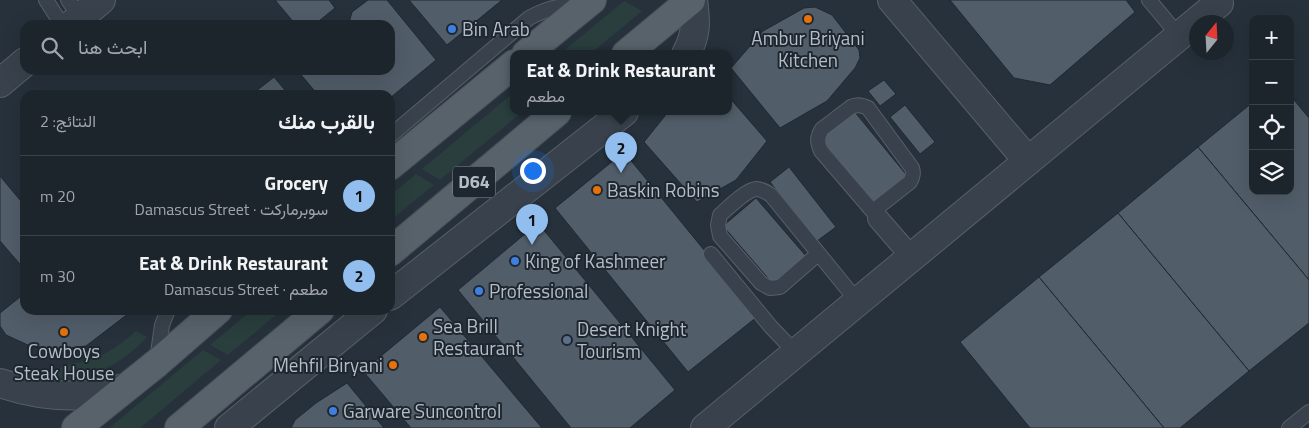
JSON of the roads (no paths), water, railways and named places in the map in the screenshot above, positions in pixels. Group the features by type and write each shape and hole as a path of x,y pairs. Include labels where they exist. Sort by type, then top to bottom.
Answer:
{"main road":[{"path":"631,50 692,0"},
{"path":"531,50 590,2"},
{"path":"395,162 510,67"},
{"name":"D64","path":"395,248 553,115"},
{"path":"76,428 212,315"},
{"path":"179,428 314,315"}],"street":[{"path":"70,17 101,0"},
{"path":"688,50 696,24 692,0"},
{"path":"892,0 1028,161"},
{"path":"705,428 1222,1"},
{"path":"0,83 20,66"},
{"path":"395,292 620,115"},
{"path":"229,428 367,315"},
{"path":"0,383 42,394 70,396 98,394 125,388"}],"lane":[{"path":"46,0 70,17"},
{"path":"1149,0 1182,34"},
{"path":"1158,0 1182,34"},
{"path":"395,132 529,18 556,6 590,2"},
{"path":"874,213 910,182 914,171 868,108 859,104 851,106 822,129 818,140 821,151 874,213 880,216 912,257"},
{"path":"818,254 780,287 770,288 761,283 720,236 718,226 720,215 750,191 761,190 771,195 858,302"},
{"path":"711,254 771,327 796,353"},
{"path":"157,362 162,325 166,315"},
{"path":"1289,428 1309,412"}],"place":[{"name":"Ambur Briyani Kitchen","path":"808,19"},
{"name":"Bin Arab","path":"452,29"},
{"name":"Eat & Drink Restaurant","path":"621,173"},
{"name":"Baskin Robins","path":"597,190"},
{"name":"Grocery","path":"532,245"},
{"name":"King of Kashmeer","path":"515,261"},
{"name":"Professional","path":"479,291"},
{"name":"Cowboys Steak House","path":"64,332"},
{"name":"Sea Brill Restaurant","path":"423,337"},
{"name":"Desert Knight Tourism","path":"567,340"},
{"name":"Mehfil Biryani","path":"393,365"},
{"name":"Garware Suncontrol","path":"333,411"}]}
